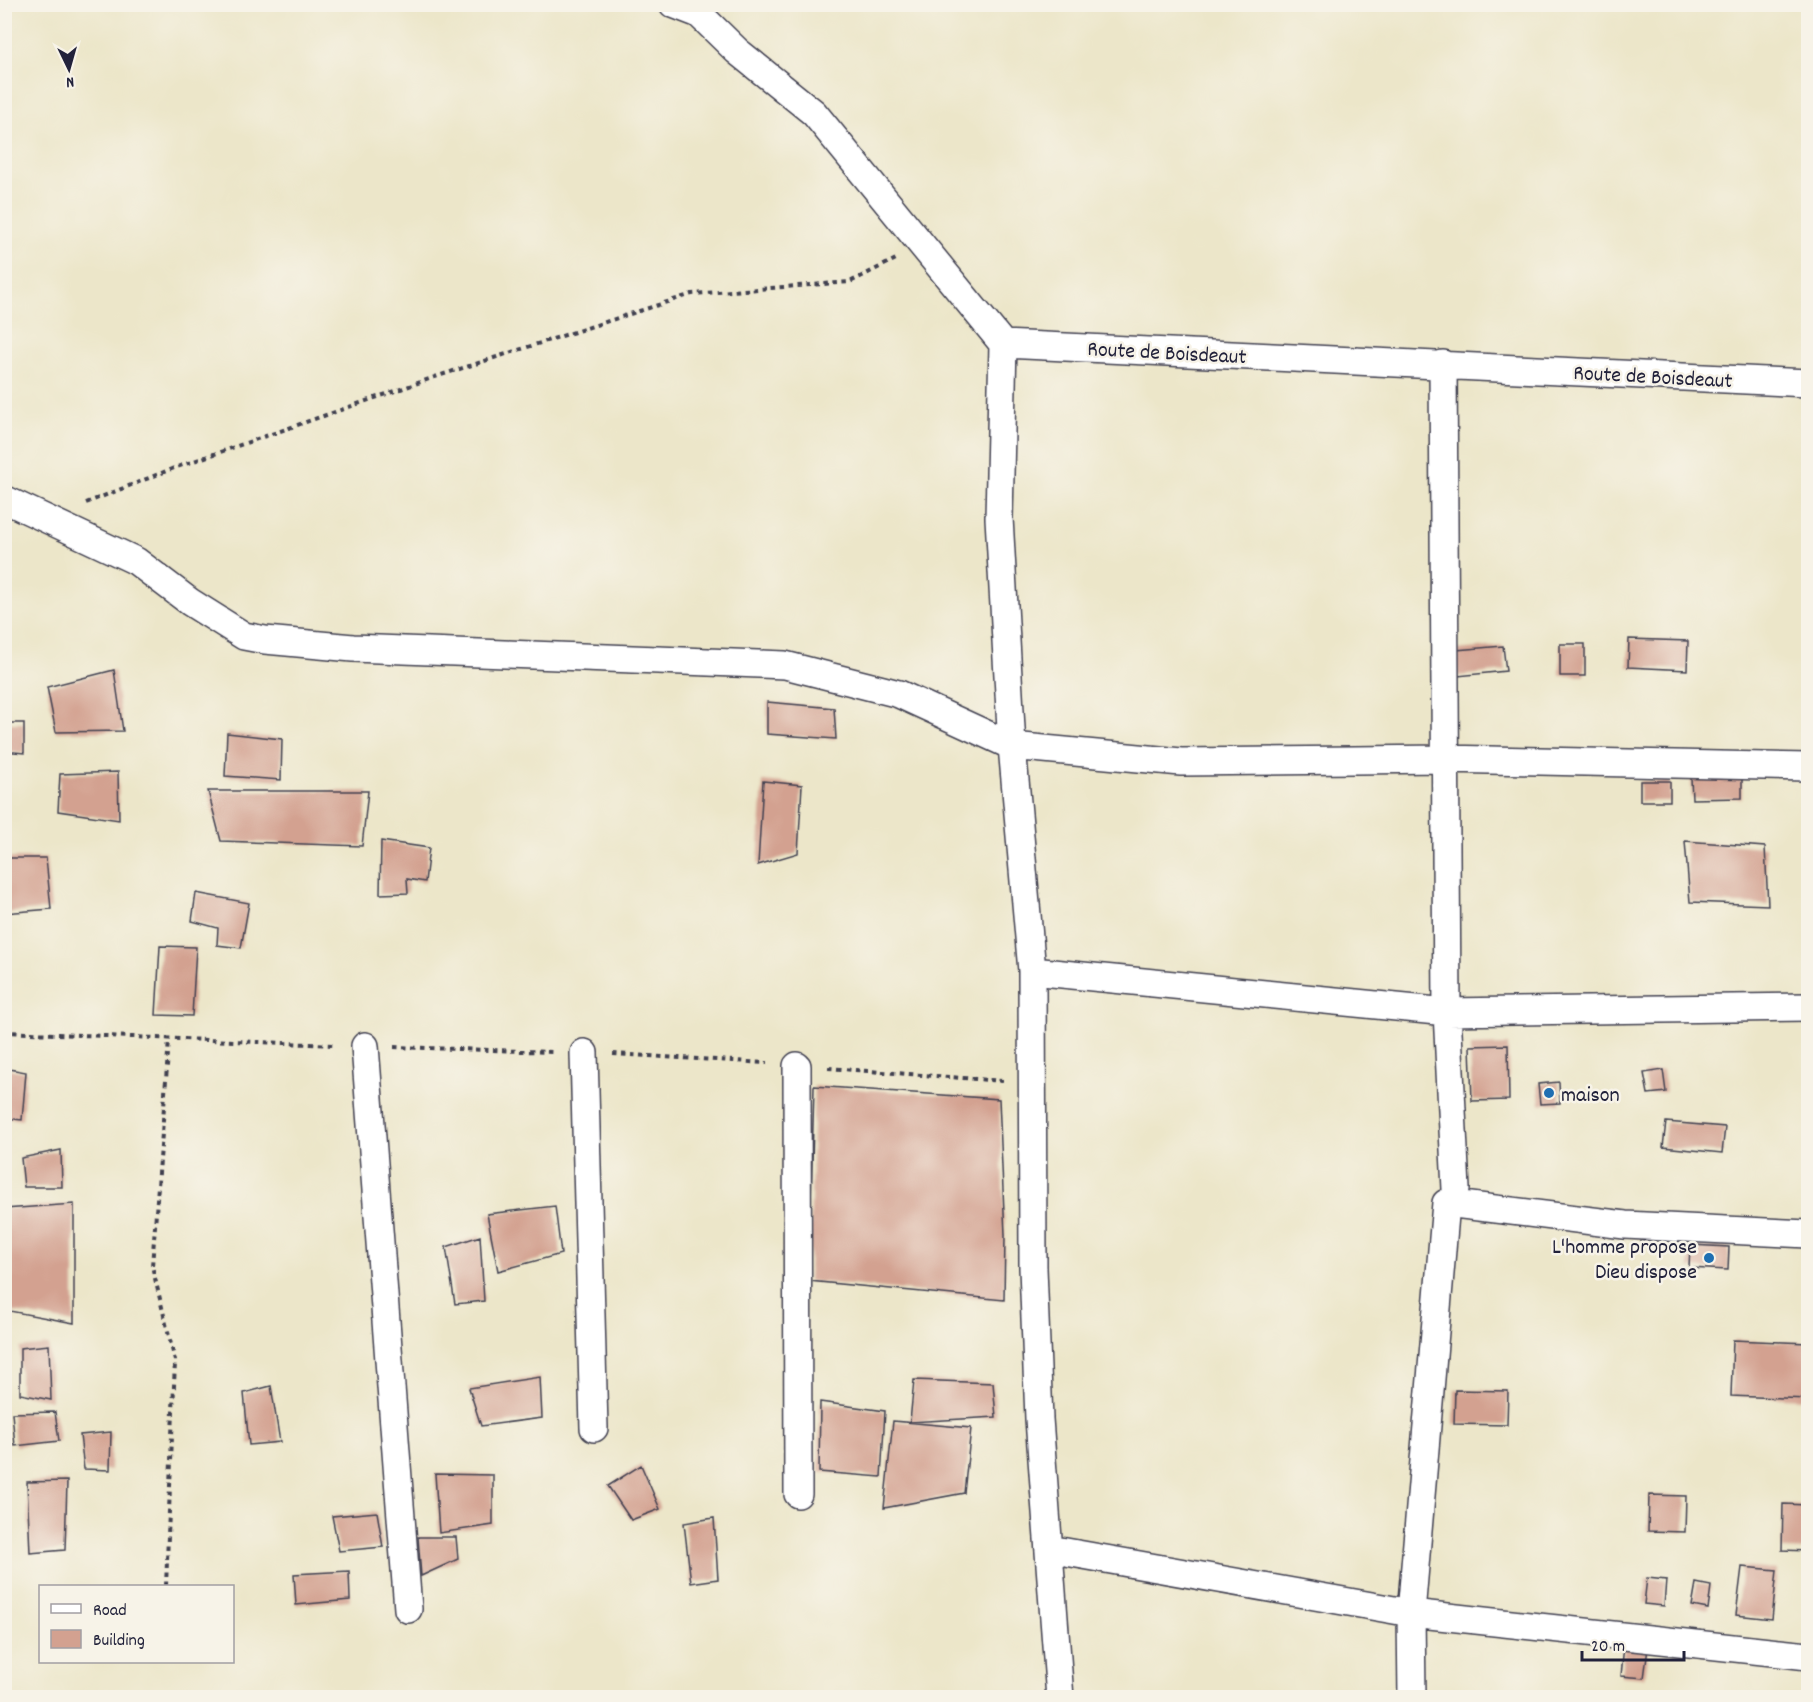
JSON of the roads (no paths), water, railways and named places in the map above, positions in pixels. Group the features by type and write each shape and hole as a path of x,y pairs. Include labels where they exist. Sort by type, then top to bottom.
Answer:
{"street":[{"path":"673,4 699,14 736,51 814,113 1003,344 999,518 1012,746 1032,971 1033,1268 1039,1419 1060,1698"},
{"name":"Route de Boisdeaut","path":"1003,344 1809,383"},
{"path":"1443,364 1447,1012 1456,1189"},
{"path":"4,499 136,561 190,602 244,636 353,648 785,664 898,693 1012,746 1181,762 1445,759 1809,766"},
{"path":"1032,971 1447,1012 1809,1006"},
{"path":"365,1046 408,1609"},
{"path":"584,1053 594,1428"},
{"path":"797,1066 798,1494"},
{"path":"1412,1698 1410,1613 1446,1203 1625,1226 1809,1234"},
{"path":"1049,1549 1410,1613 1809,1656"}],"place":[{"name":"maison","path":"1549,1093"},
{"name":"L'homme propose Dieu dispose","path":"1709,1258"}]}
